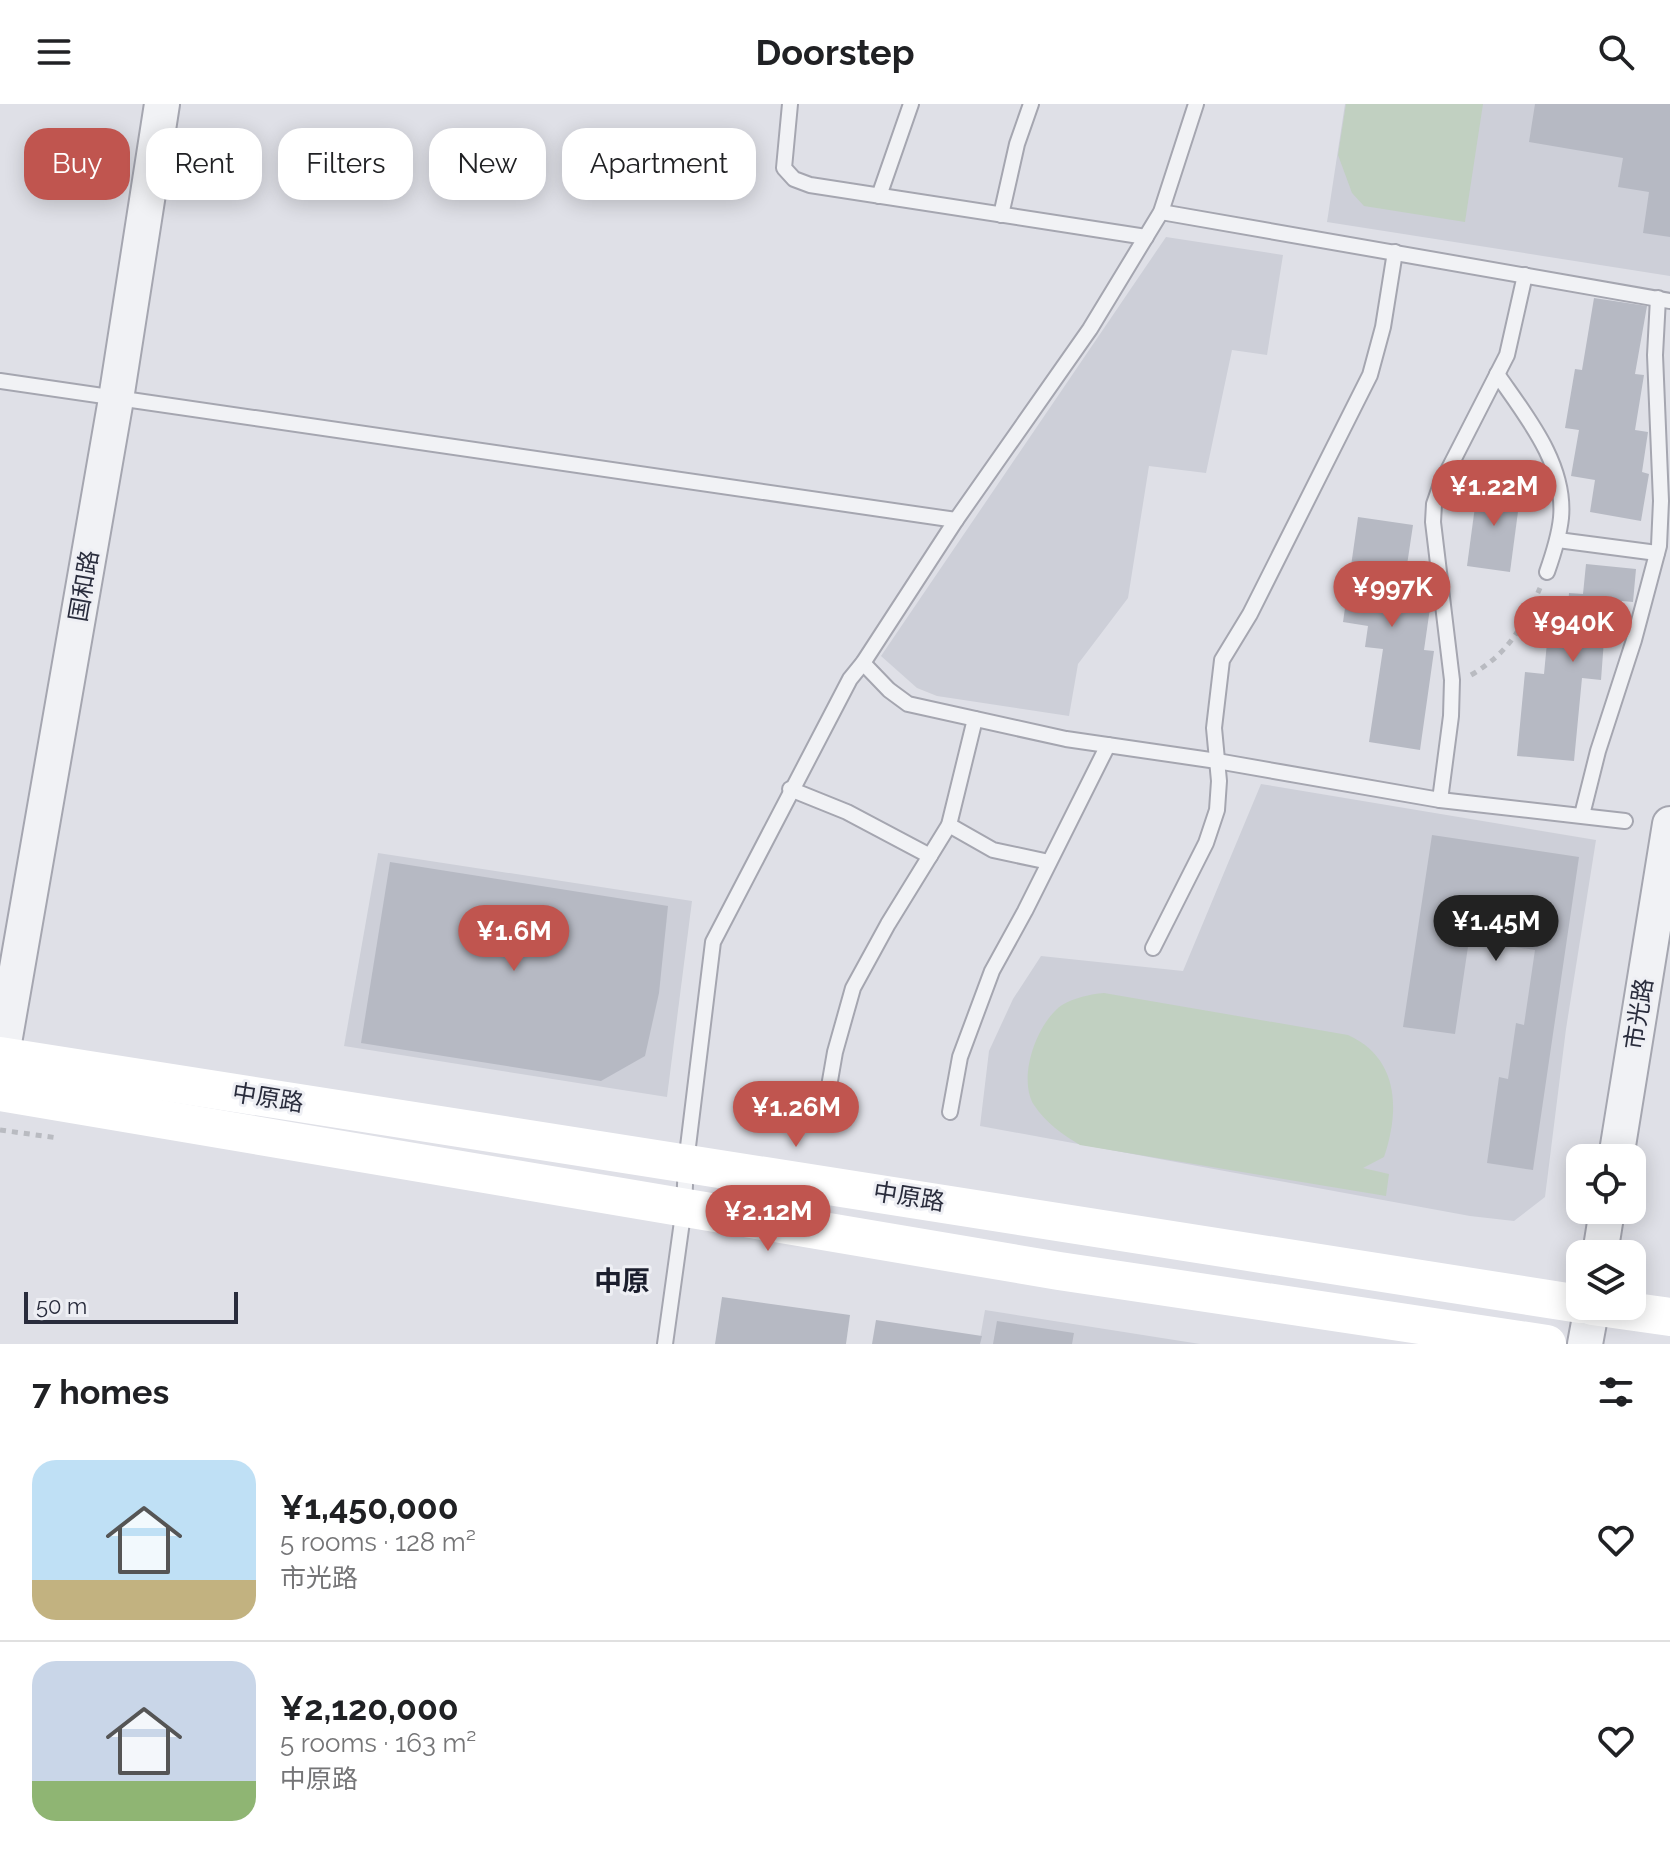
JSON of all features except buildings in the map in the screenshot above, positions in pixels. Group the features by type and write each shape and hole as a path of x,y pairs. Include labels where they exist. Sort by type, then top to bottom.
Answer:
{"main road":[{"name":"中原路","path":"1,1068 686,1163 1566,1302"},
{"name":"中原路","path":"1,1068 684,1207 1059,1271 1547,1344"},
{"path":"1646,1314 1670,1317"}],"street":[{"name":"国和路","path":"1,1068 116,399 162,104"},
{"name":"市光路","path":"1619,1144 1661,937 1670,824"},
{"path":"1585,1344 1589,1320"}],"lane":[{"path":"790,104 784,168 794,179 810,185 1146,237"},
{"path":"879,196 911,104"},
{"path":"1001,215 1017,144 1031,104"},
{"path":"665,1344 684,1207 686,1163 713,942 843,690 956,520 1090,329 1161,212 1196,104"},
{"path":"1161,212 1664,299 1655,355 1661,501 1657,553 1582,815"},
{"path":"1153,948 1206,843 1217,810 1214,728 1222,660 1250,614 1370,375 1383,327 1395,252"},
{"path":"1440,800 1452,684 1433,522 1434,504 1441,484 1507,355 1525,275"},
{"path":"1497,374 1538,434 1557,476 1561,515 1558,540 1547,572"},
{"path":"0,381 956,520"},
{"path":"1558,540 1657,553"},
{"path":"863,663 889,690 908,704 1066,739 1217,761 1440,800 1625,821"},
{"path":"827,1098 835,1052 853,988 949,825 975,719"},
{"path":"950,1112 960,1057 992,971 1108,745"},
{"path":"790,789 847,812 930,856"},
{"path":"949,825 993,850 1049,862"}],"path":[{"path":"1452,684 1475,673 1501,654 1523,627 1547,572"}],"shaded area":[{"path":"1345,104 1670,104 1670,276 1327,222"},
{"path":"1166,237 1283,255 1267,355 1232,350 1206,473 1149,466 1128,598 1078,664 1069,716 937,696 917,688 881,656"},
{"path":"1261,784 1596,840 1566,1029 1545,1197 1514,1221 1470,1216 980,1126 989,1051 1013,999 1041,956 1183,971"},
{"path":"378,853 692,901 667,1097 344,1046"},
{"path":"985,1310 1200,1344 979,1344"}],"green space":[{"path":"1346,104 1483,104 1465,222 1364,206 1352,193 1338,155"},
{"path":"1104,993 1348,1035 1365,1045 1386,1071 1391,1087 1392,1121 1384,1157 1363,1168 1389,1174 1386,1196 1080,1145 1061,1132 1038,1111 1029,1094 1032,1051 1045,1024 1062,1005"}],"district":[{"name":"中原","path":"622,1281"}]}
